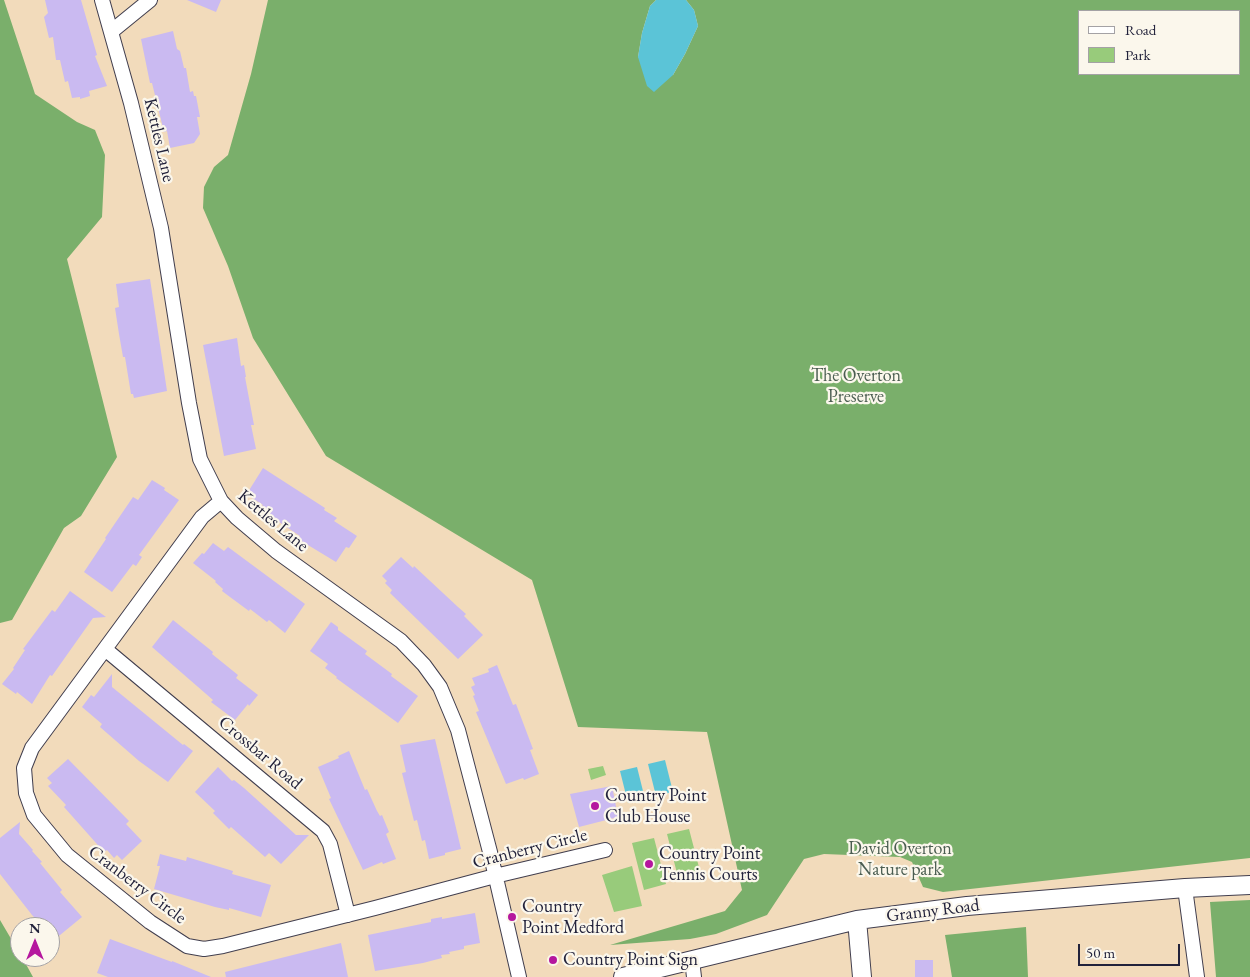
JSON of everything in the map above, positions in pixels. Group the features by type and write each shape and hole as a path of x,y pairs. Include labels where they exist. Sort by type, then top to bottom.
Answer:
{"street":[{"name":"Kettles Lane","path":"102,0 131,102 161,228 189,403 200,459 222,501 237,518 276,551 401,641 424,665 440,687 458,730 490,852 519,977"},
{"path":"112,31 150,0"},
{"name":"Cranberry Circle","path":"222,501 202,517 32,748 24,768 26,793 34,816 67,855 150,922 187,946 204,949 223,946 495,876 605,850"},
{"name":"Crossbar Road","path":"105,649 323,830 330,844 348,915"},
{"name":"Granny Road","path":"623,977 693,969 857,920 967,906 1185,888 1250,885"},
{"path":"1185,888 1197,977"},
{"path":"857,920 862,977"}],"green space":[{"path":"0,0 4,0 35,94 77,122 95,130 105,155 102,217 67,259 117,457 81,516 64,528 12,620 0,623"},
{"name":"The Overton Preserve","path":"268,0 656,0 650,6 642,33 638,57 673,75 698,26 694,10 686,0 1250,0 1250,858 943,892 923,887 912,862 900,857 824,854 804,859 767,915 716,934 690,939 610,945 725,911 742,890 707,732 578,727 532,580 326,456 253,338 228,266 203,208 204,187 214,167 228,155 251,74"},
{"path":"603,766 606,775 591,780 588,769"},
{"name":"Country Point Tennis Courts","path":"689,829 701,875 679,881 667,834"},
{"name":"Country Point Tennis Courts","path":"654,838 666,884 644,890 632,843"},
{"path":"632,866 642,906 614,912 602,875"},
{"path":"1250,900 1250,977 1216,977 1210,902"},
{"path":"0,920 10,937 10,967 28,967 33,977 0,977"},
{"path":"1026,927 1028,977 952,977 945,935"}],"water":[{"path":"656,0 686,0 694,10 698,26 673,75 654,92 647,86 638,57 642,33 650,6"},
{"path":"665,760 673,792 656,796 648,764"},
{"path":"637,767 645,799 628,803 620,771"}],"building":[{"path":"45,0 81,0 97,55 95,56 107,86 89,91 90,96 80,99 80,97 72,98 68,81 65,82 60,60 56,60 53,37 49,38 44,17 48,13"},
{"path":"187,0 221,0 216,12"},
{"path":"173,31 177,49 180,51 184,68 186,68 190,92 193,91 194,96 196,96 200,117 197,117 200,134 194,143 170,148 167,131 164,132 152,83 150,83 141,39"},
{"path":"150,279 167,391 134,398 133,394 131,394 119,334 115,308 119,307 116,284"},
{"path":"237,338 241,366 244,365 254,425 251,425 256,449 224,456 203,345"},
{"path":"263,468 325,508 324,510 337,518 334,521 357,536 349,548 346,547 336,562 298,539 300,536 270,516 261,508 263,505 252,498 254,495 248,492"},
{"path":"152,480 179,500 139,555 142,557 136,566 133,564 112,592 84,572 133,497 138,500"},
{"path":"213,543 224,551 228,547 305,604 285,633 269,620 267,622 250,609 249,611 222,591 223,589 216,581 193,563"},
{"path":"401,557 413,568 414,566 466,614 464,616 483,635 458,659 390,593 392,590 385,583 387,581 382,576"},
{"path":"70,591 106,617 93,618 52,676 50,675 32,704 17,692 16,694 2,684 14,669 25,650 23,649 52,610 55,612"},
{"path":"173,620 213,652 212,654 238,675 236,678 258,695 235,720 211,702 213,700 152,647"},
{"path":"331,622 338,627 338,630 367,651 365,654 418,696 398,723 336,678 325,668 328,664 310,651"},
{"path":"497,665 513,705 516,704 533,749 530,750 539,774 506,784 476,712 479,711 471,687 475,685 472,678 489,672 488,669"},
{"path":"112,674 112,687 193,751 168,782 139,761 100,727 102,724 82,707 91,695 94,697"},
{"path":"435,739 461,849 429,859 425,840 422,841 417,820 414,821 402,773 406,772 400,745"},
{"path":"349,751 365,790 367,789 380,816 382,815 389,832 386,834 396,859 383,864 382,862 363,870 329,799 331,798 318,767 339,758 338,756"},
{"path":"68,759 129,821 126,824 142,841 122,860 117,855 114,858 107,850 104,852 48,786 52,783 47,778"},
{"path":"218,767 296,835 309,835 281,864 269,853 265,857 231,827 229,829 213,813 215,811 195,792"},
{"name":"Country Point Club House","path":"612,786 618,817 579,827 570,794"},
{"path":"20,822 19,834 62,890 60,892 82,917 60,935 60,917 34,917 0,874 0,838"},
{"path":"160,854 186,861 187,857 233,871 232,874 271,885 261,917 229,908 229,910 215,907 154,889 160,866 157,866"},
{"path":"475,913 480,943 464,946 464,949 441,955 442,958 375,971 368,935 431,922 431,919"},
{"path":"110,939 211,977 108,977 97,973"},
{"path":"341,943 348,977 226,977 225,972"},
{"path":"915,960 933,960 933,977 915,977"}],"place":[{"name":"Country Point Club House","path":"595,806"},
{"name":"Country Point Tennis Courts","path":"649,864"},
{"name":"Country Point Medford","path":"512,917"},
{"name":"Country Point Sign","path":"553,960"}],"park label":[{"name":"David Overton Nature park","path":"900,860"}]}
